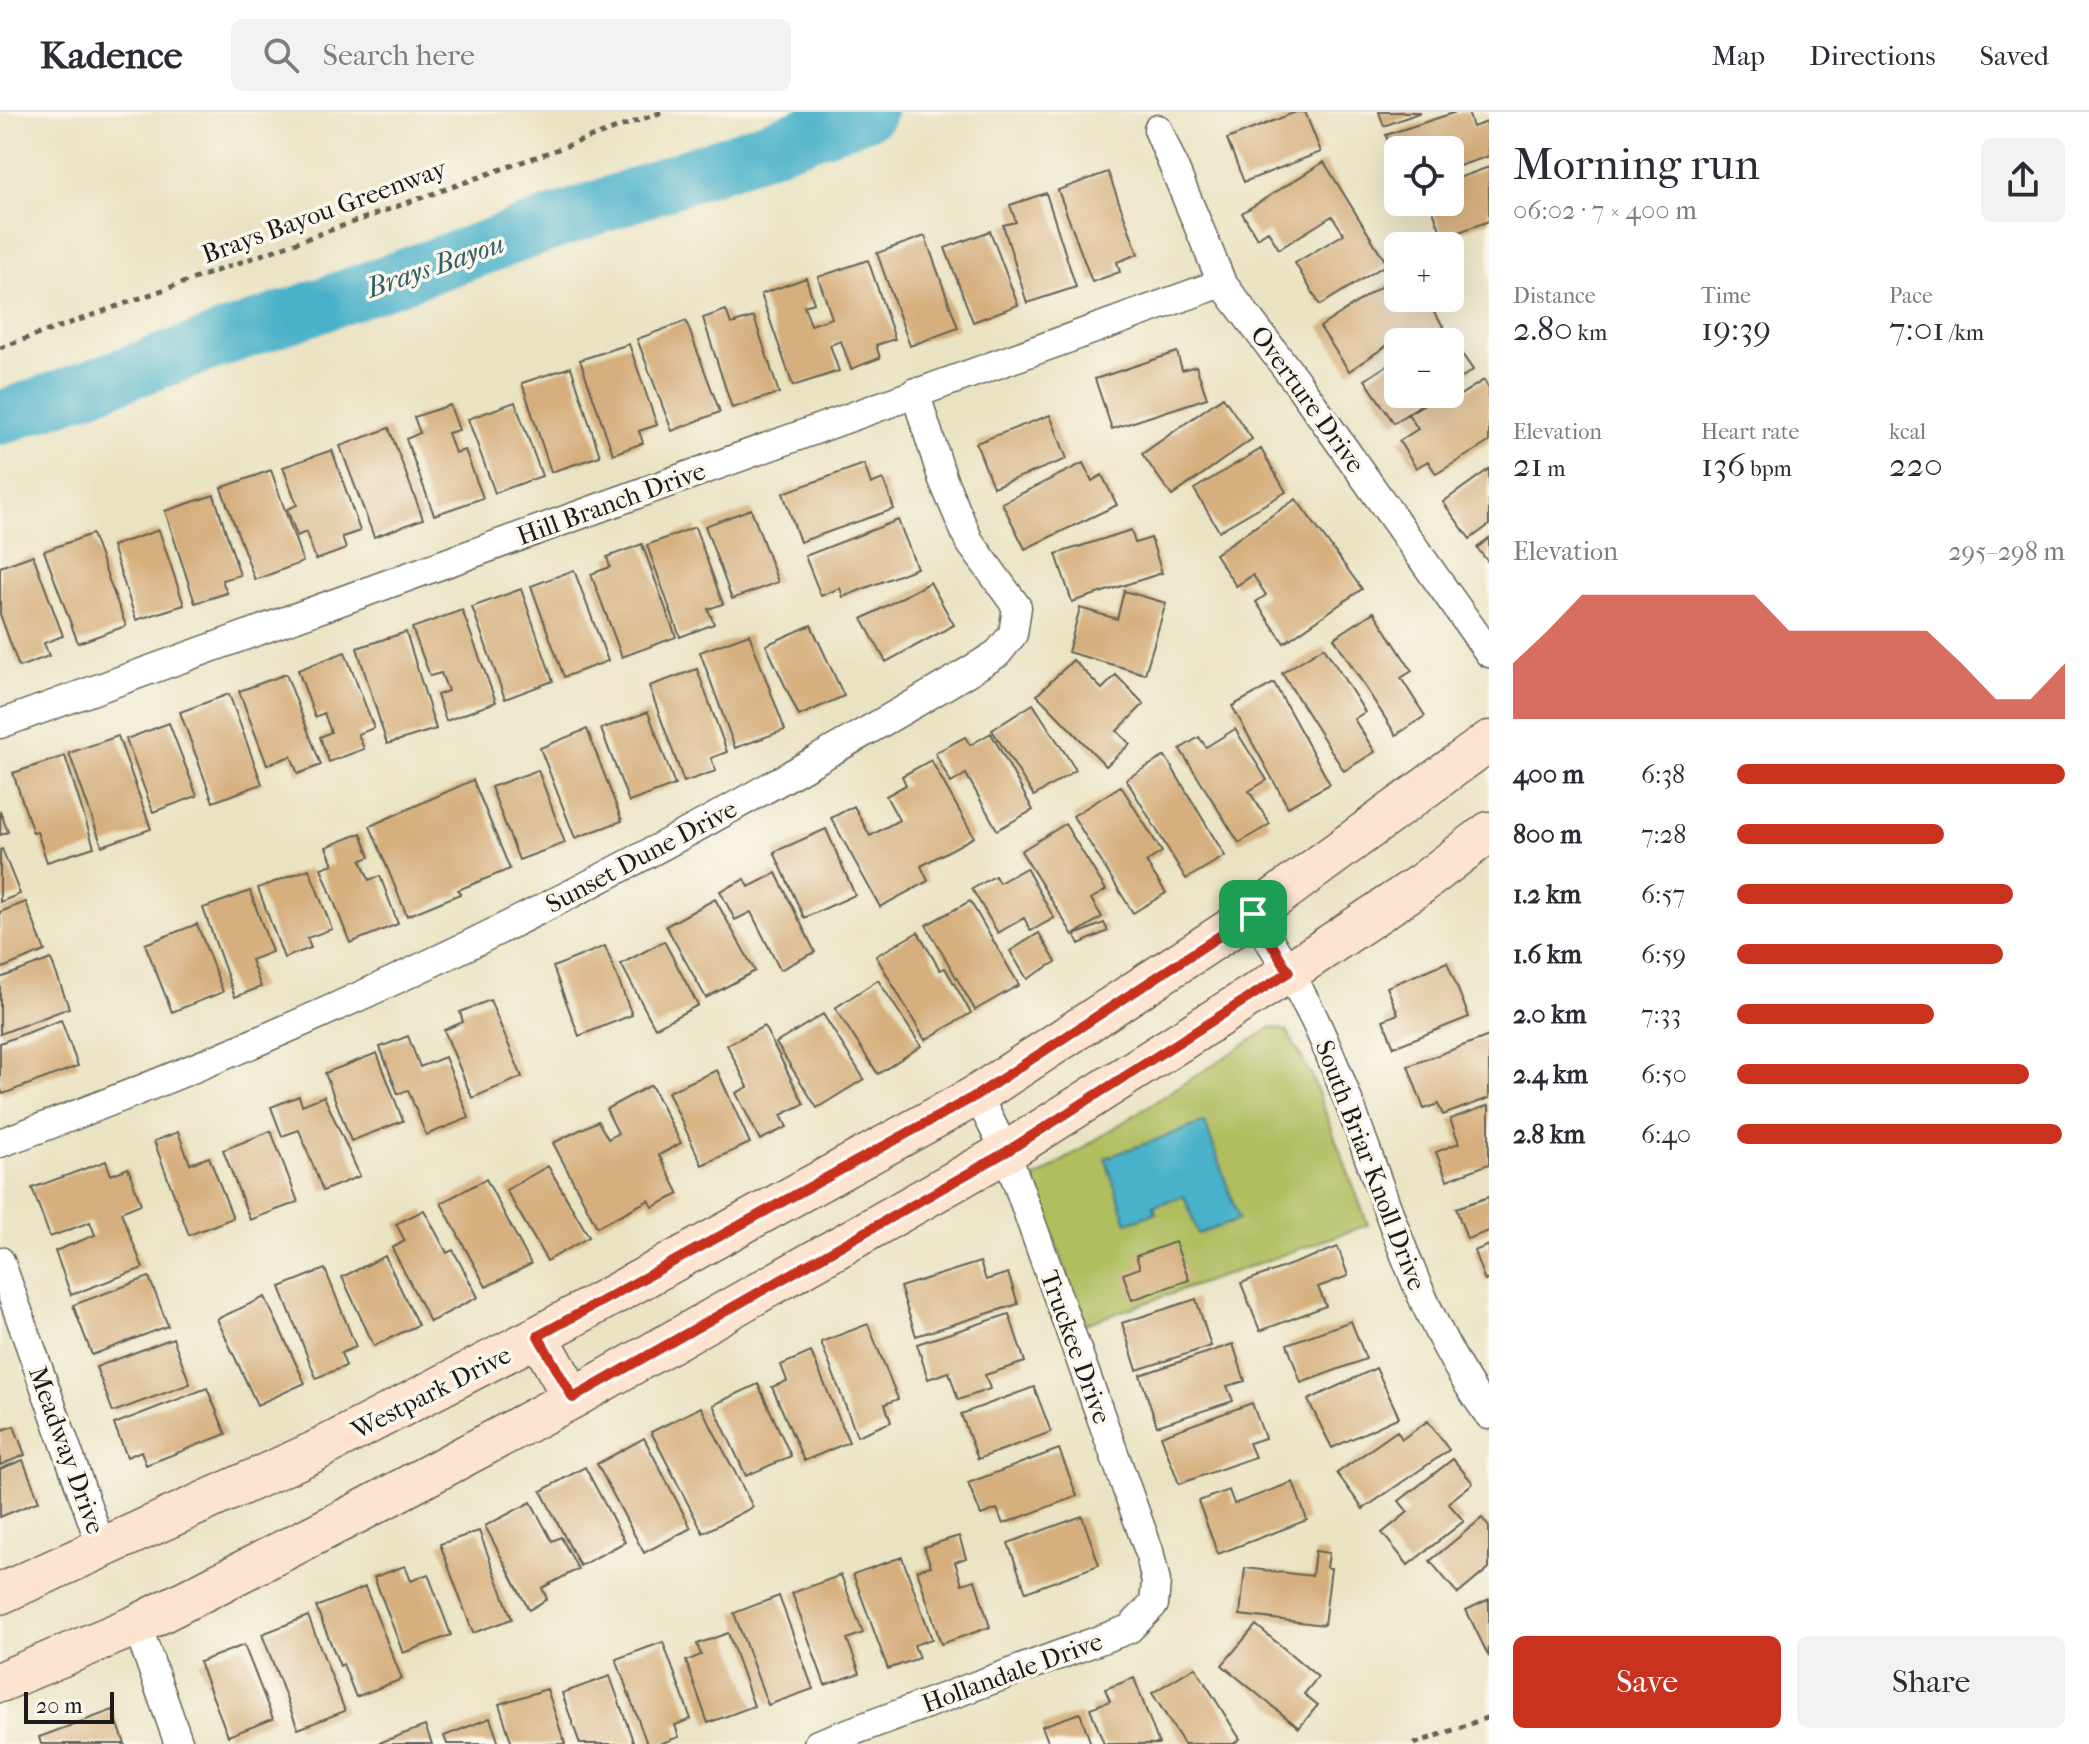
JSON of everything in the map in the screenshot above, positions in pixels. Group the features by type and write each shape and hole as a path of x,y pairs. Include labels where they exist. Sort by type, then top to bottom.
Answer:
{"main road":[{"name":"Westpark Drive","path":"0,1594 312,1453 538,1336 977,1095 1253,914 1489,741"},
{"path":"0,1682 137,1625 363,1510 573,1398 1006,1152 1289,972 1421,884 1489,832"},
{"path":"538,1336 573,1398"}],"street":[{"name":"Overture Drive","path":"1158,129 1222,283 1299,385 1489,653"},
{"name":"Hill Branch Drive","path":"0,724 1222,283"},
{"name":"Sunset Dune Drive","path":"0,1143 234,1050 447,956 709,822 998,653 1013,634 1017,607 969,541 943,480 915,392"},
{"name":"South Briar Knoll Drive","path":"1253,914 1317,1024 1418,1289 1447,1352 1489,1415"},
{"name":"Truckee Drive","path":"977,1095 1006,1152 1149,1551 1156,1582 1154,1604"},
{"name":"Meadway Drive","path":"0,1261 102,1548"},
{"name":"Hollandale Drive","path":"818,1744 1129,1629 1154,1604"},
{"path":"137,1625 179,1744"}],"path":[{"name":"Brays Bayou Greenway","path":"0,348 662,112"},
{"path":"1414,1744 1489,1717"}],"green space":[{"path":"1272,1027 1287,1031 1312,1077 1368,1225 1085,1324 1033,1180"}],"water":[{"path":"1205,1122 1239,1220 1198,1234 1184,1196 1154,1206 1156,1213 1127,1223 1105,1158"}],"building":[{"path":"1296,112 1305,112 1321,152 1244,182 1227,139"},
{"path":"1379,112 1421,112 1384,126"},
{"path":"1456,112 1468,112 1473,127 1487,122 1489,156 1464,164 1464,136 1386,135"},
{"path":"1324,162 1384,259 1384,266 1320,305 1295,263 1344,234 1332,216 1279,249 1268,231 1257,238 1242,213"},
{"path":"1489,167 1489,221 1459,232 1441,232 1435,216 1464,216 1464,176"},
{"path":"1108,172 1138,254 1117,262 1120,272 1092,282 1058,190"},
{"path":"1046,193 1076,287 1027,303 1003,225 1016,222 1010,205"},
{"path":"990,231 1018,305 973,322 945,248"},
{"path":"925,236 958,328 910,346 877,253"},
{"path":"868,260 895,339 876,345 880,358 851,369 841,341 830,345 839,371 793,386 761,294 806,278 814,303 804,306 811,325 832,318 818,277"},
{"path":"1384,284 1384,312 1434,312 1444,328 1384,328 1384,347 1349,371 1320,327"},
{"path":"726,310 731,324 754,317 779,393 732,408 703,318"},
{"path":"686,321 720,412 672,431 637,339"},
{"path":"629,344 657,425 639,431 643,443 613,454 580,360"},
{"path":"1177,352 1182,370 1196,366 1207,398 1112,429 1095,379"},
{"path":"1464,357 1473,370 1464,376"},
{"path":"571,367 600,456 551,472 522,383"},
{"path":"1384,367 1384,408 1416,408 1394,423 1365,380"},
{"path":"1484,380 1489,389 1489,442 1436,474 1428,461 1416,468 1399,441 1418,429 1408,414 1418,408 1464,408 1464,393"},
{"path":"1223,397 1252,439 1172,496 1142,454"},
{"path":"515,402 542,476 495,493 468,419"},
{"path":"450,405 459,430 448,433 455,453 465,450 483,498 434,515 406,439 420,433 414,417"},
{"path":"1050,415 1067,459 993,487 976,443"},
{"path":"389,428 423,519 374,537 340,446"},
{"path":"1261,449 1286,492 1219,531 1194,489"},
{"path":"332,450 360,531 342,537 346,549 316,560 306,532 297,536 287,509 297,505 283,467"},
{"path":"1083,463 1092,481 1102,475 1117,505 1025,549 1002,503"},
{"path":"864,464 871,484 883,479 894,509 800,542 783,493"},
{"path":"1489,469 1489,525 1470,539 1443,502"},
{"path":"271,470 303,562 255,580 221,488"},
{"path":"214,495 240,575 222,580 227,593 195,603 165,511"},
{"path":"1296,499 1362,589 1284,643 1256,602 1266,595 1253,575 1236,586 1215,554"},
{"path":"751,509 778,582 732,599 705,526"},
{"path":"898,520 917,568 843,597 840,588 821,596 805,556"},
{"path":"695,527 723,604 708,609 714,624 680,637 647,545"},
{"path":"159,530 184,605 136,620 112,546"},
{"path":"1131,530 1135,543 1151,538 1162,573 1072,602 1056,554"},
{"path":"92,534 126,626 78,643 44,551"},
{"path":"1489,538 1489,563 1477,548"},
{"path":"642,544 676,637 622,657 591,574 610,567 607,557"},
{"path":"33,555 63,636 44,643 49,656 19,667 0,614 0,567"},
{"path":"574,570 608,661 564,677 531,586"},
{"path":"930,582 954,625 886,662 862,619"},
{"path":"521,589 553,681 505,699 472,607"},
{"path":"1124,591 1166,603 1145,674 1068,652 1080,608 1117,619"},
{"path":"462,610 496,702 446,721 437,695 448,691 441,673 430,676 412,628"},
{"path":"1374,612 1412,671 1401,678 1425,716 1396,735 1334,638"},
{"path":"811,625 844,696 799,716 766,645"},
{"path":"406,632 436,729 387,744 357,648"},
{"path":"749,634 785,730 735,748 700,652"},
{"path":"1324,647 1365,712 1354,719 1375,752 1344,771 1282,673"},
{"path":"345,652 374,728 358,734 364,749 329,762 320,737 331,732 324,713 315,717 298,670"},
{"path":"1073,660 1102,689 1116,675 1144,704 1117,731 1130,744 1106,766 1037,695"},
{"path":"697,669 727,752 711,758 716,771 684,782 649,686"},
{"path":"286,674 321,765 298,774 291,756 267,765 239,691"},
{"path":"1274,683 1330,784 1288,807 1232,706"},
{"path":"229,694 262,784 213,802 180,712"},
{"path":"1033,704 1076,770 1034,796 992,730"},
{"path":"648,712 675,785 629,802 601,729"},
{"path":"169,723 197,796 153,812 126,739"},
{"path":"587,729 622,821 575,838 540,748"},
{"path":"1235,729 1267,780 1249,791 1270,824 1239,843 1180,749 1199,737 1206,747"},
{"path":"991,733 1033,810 997,830 966,774 951,783 935,753 965,737 970,745"},
{"path":"118,736 151,829 102,846 69,753"},
{"path":"65,756 94,847 47,862 37,832 33,833 13,773"},
{"path":"1165,756 1225,856 1186,879 1126,779"},
{"path":"931,760 974,837 921,866 928,881 880,907 831,818 854,806 870,836 899,820 886,796 906,785 902,776"},
{"path":"538,770 565,843 519,860 491,787"},
{"path":"473,780 510,869 458,890 460,894 407,916 370,826"},
{"path":"1121,786 1162,852 1146,862 1166,893 1133,913 1073,816"},
{"path":"0,811 8,832 0,835"},
{"path":"1065,824 1106,890 1091,899 1102,917 1073,935 1021,851"},
{"path":"826,829 855,895 804,918 774,852"},
{"path":"361,833 370,857 361,860 369,880 380,876 398,924 350,943 321,868 333,864 326,847"},
{"path":"0,850 20,894 0,902"},
{"path":"1026,868 1054,918 1031,931 1024,918 998,933 972,889 995,876 999,883"},
{"path":"309,869 332,929 307,938 311,948 284,958 258,888"},
{"path":"776,873 815,952 780,970 751,912 735,920 720,891 745,879 749,887"},
{"path":"250,891 272,952 251,960 261,987 235,997 203,908"},
{"path":"715,899 755,971 706,998 666,926"},
{"path":"970,901 1019,985 975,1010 926,925"},
{"path":"26,902 45,951 0,969 0,912"},
{"path":"1104,923 1108,931 1079,944 1075,935"},
{"path":"197,924 223,992 172,1012 145,944"},
{"path":"918,932 940,970 945,968 971,1013 925,1040 876,956"},
{"path":"1039,933 1056,962 1027,979 1010,951"},
{"path":"664,941 698,1005 655,1028 621,964"},
{"path":"605,946 632,1015 579,1036 553,967"},
{"path":"51,959 69,1008 0,1034 0,978"},
{"path":"1447,962 1469,1017 1394,1047 1383,1020 1398,1014 1387,987"},
{"path":"878,980 921,1046 878,1074 835,1008"},
{"path":"490,1000 522,1077 472,1098 444,1030 463,1022 460,1012"},
{"path":"823,1014 864,1079 817,1108 776,1043"},
{"path":"61,1020 78,1066 3,1094 0,1088 0,1043"},
{"path":"764,1026 804,1104 781,1115 787,1127 760,1140 736,1093 748,1087 727,1045"},
{"path":"408,1036 420,1067 445,1057 469,1118 426,1135 408,1090 398,1094 380,1047"},
{"path":"1489,1036 1489,1098 1443,1115 1438,1104 1424,1109 1408,1066"},
{"path":"377,1053 403,1121 351,1141 325,1073"},
{"path":"717,1070 750,1143 702,1165 668,1092"},
{"path":"651,1085 681,1143 659,1155 679,1194 653,1207 649,1200 597,1227 553,1143 598,1121 608,1139 618,1133 606,1109"},
{"path":"299,1096 302,1105 324,1096 360,1176 323,1191 299,1130 282,1136 271,1107"},
{"path":"1489,1105 1489,1164 1447,1180 1436,1152 1459,1143 1450,1119"},
{"path":"271,1131 298,1202 250,1220 223,1150"},
{"path":"178,1132 190,1164 209,1157 233,1218 189,1235 154,1141"},
{"path":"106,1161 111,1175 128,1168 141,1204 121,1212 143,1268 71,1295 55,1251 95,1235 90,1222 50,1237 32,1188"},
{"path":"548,1166 589,1237 547,1261 506,1190"},
{"path":"486,1179 531,1264 486,1287 441,1203"},
{"path":"1489,1197 1489,1231 1467,1239 1456,1208"},
{"path":"424,1210 447,1253 453,1250 478,1297 430,1322 392,1248 405,1241 396,1224"},
{"path":"1175,1242 1189,1280 1132,1300 1123,1274 1140,1268 1136,1256"},
{"path":"1489,1245 1489,1279 1485,1281 1474,1251"},
{"path":"1338,1247 1348,1276 1318,1287 1326,1306 1260,1331 1241,1283"},
{"path":"385,1256 418,1325 374,1346 342,1277"},
{"path":"980,1262 986,1280 1008,1273 1018,1304 916,1336 900,1287"},
{"path":"325,1269 356,1347 341,1353 346,1366 316,1378 280,1287"},
{"path":"149,1277 168,1326 92,1355 73,1305"},
{"path":"265,1297 305,1383 257,1405 217,1319"},
{"path":"1196,1299 1211,1346 1137,1370 1122,1323"},
{"path":"1009,1314 1025,1362 985,1375 990,1389 958,1400 949,1372 928,1379 917,1344"},
{"path":"1351,1321 1366,1359 1301,1383 1287,1344"},
{"path":"868,1324 898,1399 885,1404 891,1422 857,1436 821,1342"},
{"path":"173,1338 190,1384 113,1412 96,1367"},
{"path":"1233,1344 1245,1381 1227,1386 1233,1401 1157,1426 1140,1375"},
{"path":"811,1352 849,1442 804,1461 772,1387 787,1381 781,1365"},
{"path":"1376,1368 1399,1417 1332,1448 1308,1400"},
{"path":"758,1384 791,1456 746,1476 713,1405"},
{"path":"1034,1387 1051,1432 978,1459 961,1414"},
{"path":"207,1388 226,1434 146,1465 141,1451 127,1457 114,1424"},
{"path":"1252,1403 1265,1438 1249,1443 1255,1457 1179,1484 1161,1436"},
{"path":"701,1407 753,1507 703,1533 651,1432"},
{"path":"1428,1421 1449,1450 1363,1509 1337,1473 1397,1431 1402,1439"},
{"path":"0,1425 2,1430 14,1426 25,1455 0,1465"},
{"path":"644,1438 691,1528 644,1553 597,1464"},
{"path":"1059,1449 1077,1496 1003,1524 997,1509 981,1515 968,1483"},
{"path":"1453,1459 1473,1483 1448,1503 1464,1521 1408,1565 1382,1533 1408,1512 1399,1501"},
{"path":"23,1460 39,1501 0,1517 0,1469"},
{"path":"585,1467 625,1542 580,1566 541,1491"},
{"path":"1293,1482 1307,1520 1218,1554 1198,1501 1229,1490 1234,1504"},
{"path":"531,1502 552,1541 561,1537 578,1569 542,1588 547,1599 529,1610 485,1526"},
{"path":"1082,1516 1099,1565 1026,1592 1008,1543"},
{"path":"1482,1518 1489,1527 1489,1568 1458,1594 1430,1561"},
{"path":"479,1531 512,1619 473,1633 440,1544"},
{"path":"959,1536 966,1558 955,1562 962,1584 975,1580 990,1627 941,1644 917,1570 931,1566 924,1547"},
{"path":"1315,1551 1329,1553 1327,1568 1331,1568 1324,1625 1240,1615 1245,1568 1312,1576"},
{"path":"902,1557 932,1639 914,1645 919,1658 888,1669 853,1574"},
{"path":"405,1566 411,1581 428,1574 451,1635 403,1653 374,1577"},
{"path":"841,1575 863,1633 847,1639 860,1673 825,1685 792,1593"},
{"path":"365,1587 402,1679 356,1697 316,1607"},
{"path":"779,1596 813,1689 768,1705 734,1613"},
{"path":"1489,1599 1489,1657 1466,1610"},
{"path":"308,1616 345,1711 298,1729 262,1634"},
{"path":"1256,1625 1318,1677 1304,1694 1318,1705 1299,1728 1222,1665"},
{"path":"728,1633 754,1706 708,1723 686,1661 701,1655 697,1644"},
{"path":"663,1642 691,1719 675,1725 679,1737 659,1744 647,1744 616,1659"},
{"path":"244,1645 273,1719 228,1736 199,1662"},
{"path":"1195,1667 1240,1739 1233,1744 1184,1744 1152,1693"},
{"path":"610,1676 634,1744 580,1744 562,1693"},
{"path":"1134,1678 1159,1744 1104,1744 1090,1708 1110,1701 1105,1689"},
{"path":"547,1689 565,1744 512,1744 499,1704"},
{"path":"113,1710 125,1744 41,1744 39,1737"},
{"path":"1080,1713 1091,1744 1049,1744 1042,1726"},
{"path":"490,1718 499,1744 447,1744 444,1736"},
{"path":"425,1726 432,1744 376,1744"}],"waterway":[{"name":"Brays Bayou","path":"0,418 869,112"}],"route":[{"path":"1253,914 1289,972 1006,1152 573,1398 538,1336 977,1095 1253,914"}]}
